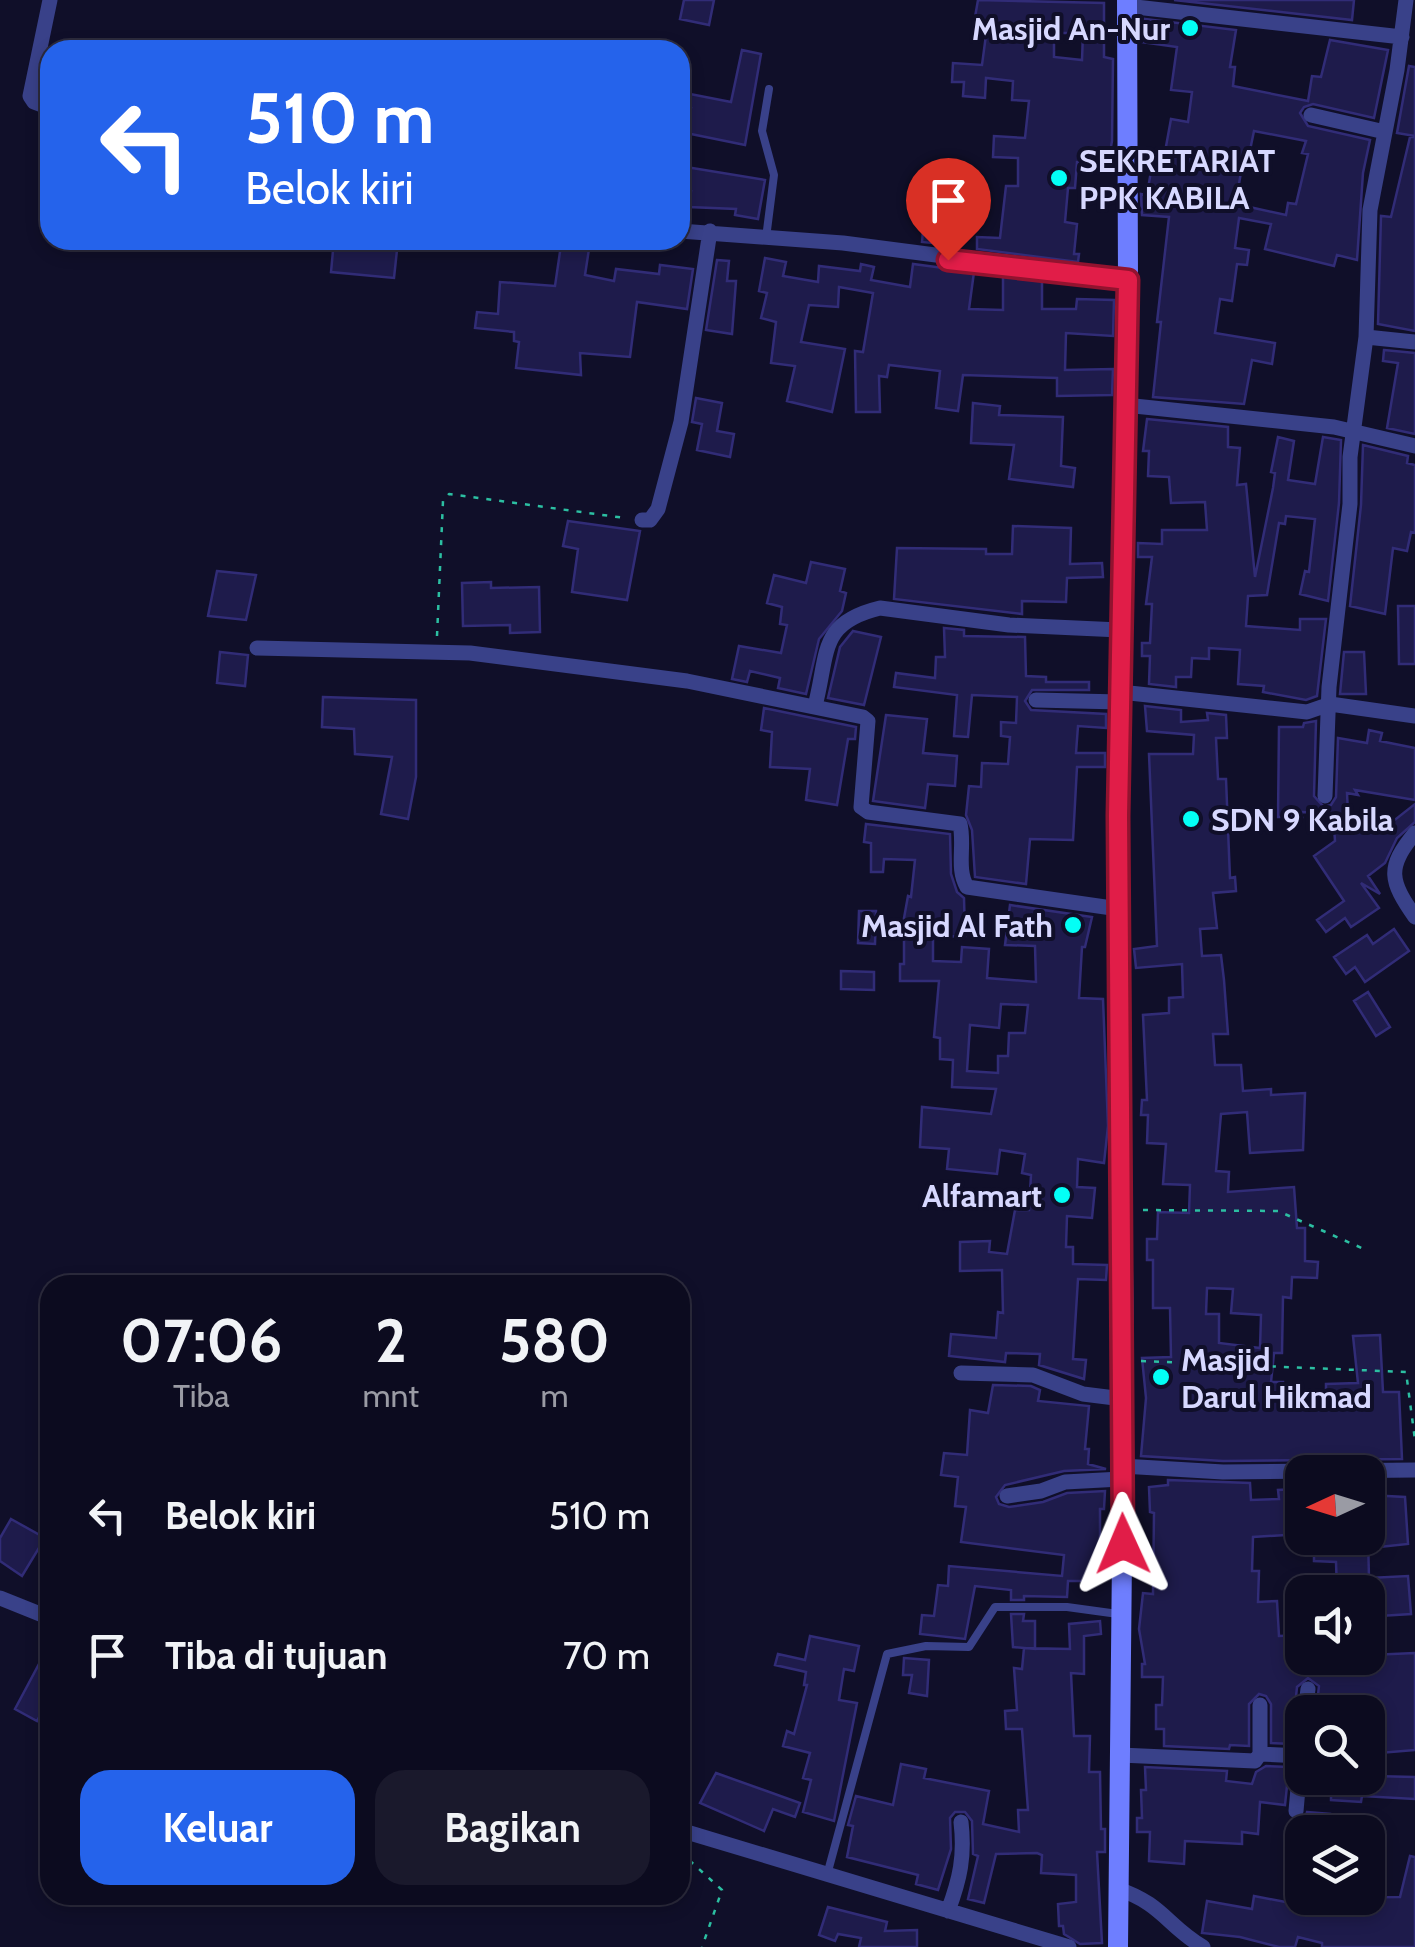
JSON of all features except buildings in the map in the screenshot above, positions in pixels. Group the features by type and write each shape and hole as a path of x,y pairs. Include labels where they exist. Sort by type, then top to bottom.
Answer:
{"main road":[{"path":"1118,1947 1124,1360 1120,630 1128,280 1127,3"}],"street":[{"path":"42,40 50,0"},
{"path":"1324,796 1354,431 1366,336 1370,210 1406,0"},
{"path":"1127,3 1402,37"},
{"path":"40,48 30,96 40,104"},
{"path":"1311,115 1384,132"},
{"path":"690,231 843,244 1128,280"},
{"path":"642,520 655,516 681,422 710,231"},
{"path":"1366,336 1415,342"},
{"path":"1125,406 1354,431 1415,446"},
{"path":"815,706 833,630 863,612 880,608 1009,625 1120,630"},
{"path":"257,648 437,651 688,681 815,706 868,721 862,807 868,812 960,824 964,840 962,881 967,887 1119,909"},
{"path":"1036,700 1120,697 1307,712 1330,704 1415,716"},
{"path":"1415,833 1395,862 1393,877 1415,917"},
{"path":"962,1373 1033,1375 1083,1394 1123,1398"},
{"path":"1006,1496 1122,1473 1415,1470"},
{"path":"0,1598 40,1614"},
{"path":"1307,1695 1308,1689"},
{"path":"1120,1755 1255,1761 1260,1754 1260,1706"},
{"path":"1260,1754 1285,1755"},
{"path":"1296,1811 1297,1795"},
{"path":"948,1911 963,1866 961,1822"},
{"path":"690,1833 1069,1947"},
{"path":"1118,1888 1156,1906 1183,1941 1203,1947"}],"lane":[{"path":"766,238 774,175 762,131 769,88"},
{"path":"827,1875 887,1654 912,1648 969,1646 995,1607 1068,1608 1122,1614"}],"path":[{"path":"437,651 442,502 449,494 642,520"},
{"path":"1122,1209 1278,1212 1364,1249"},
{"path":"1124,1360 1406,1372 1415,1440"},
{"path":"690,1861 718,1886 722,1896 702,1936 702,1947"}],"place":[{"name":"Masjid An-Nur","path":"1190,28"},
{"name":"SEKRETARIAT PPK KABILA","path":"1059,178"},
{"name":"SDN 9 Kabila","path":"1191,819"},
{"name":"Masjid Al Fath","path":"1073,925"},
{"name":"Alfamart","path":"1062,1195"},
{"name":"Masjid Darul Hikmad","path":"1161,1377"}],"route":[{"path":"948,260 1128,280 1118,816 1123,1544"}]}
